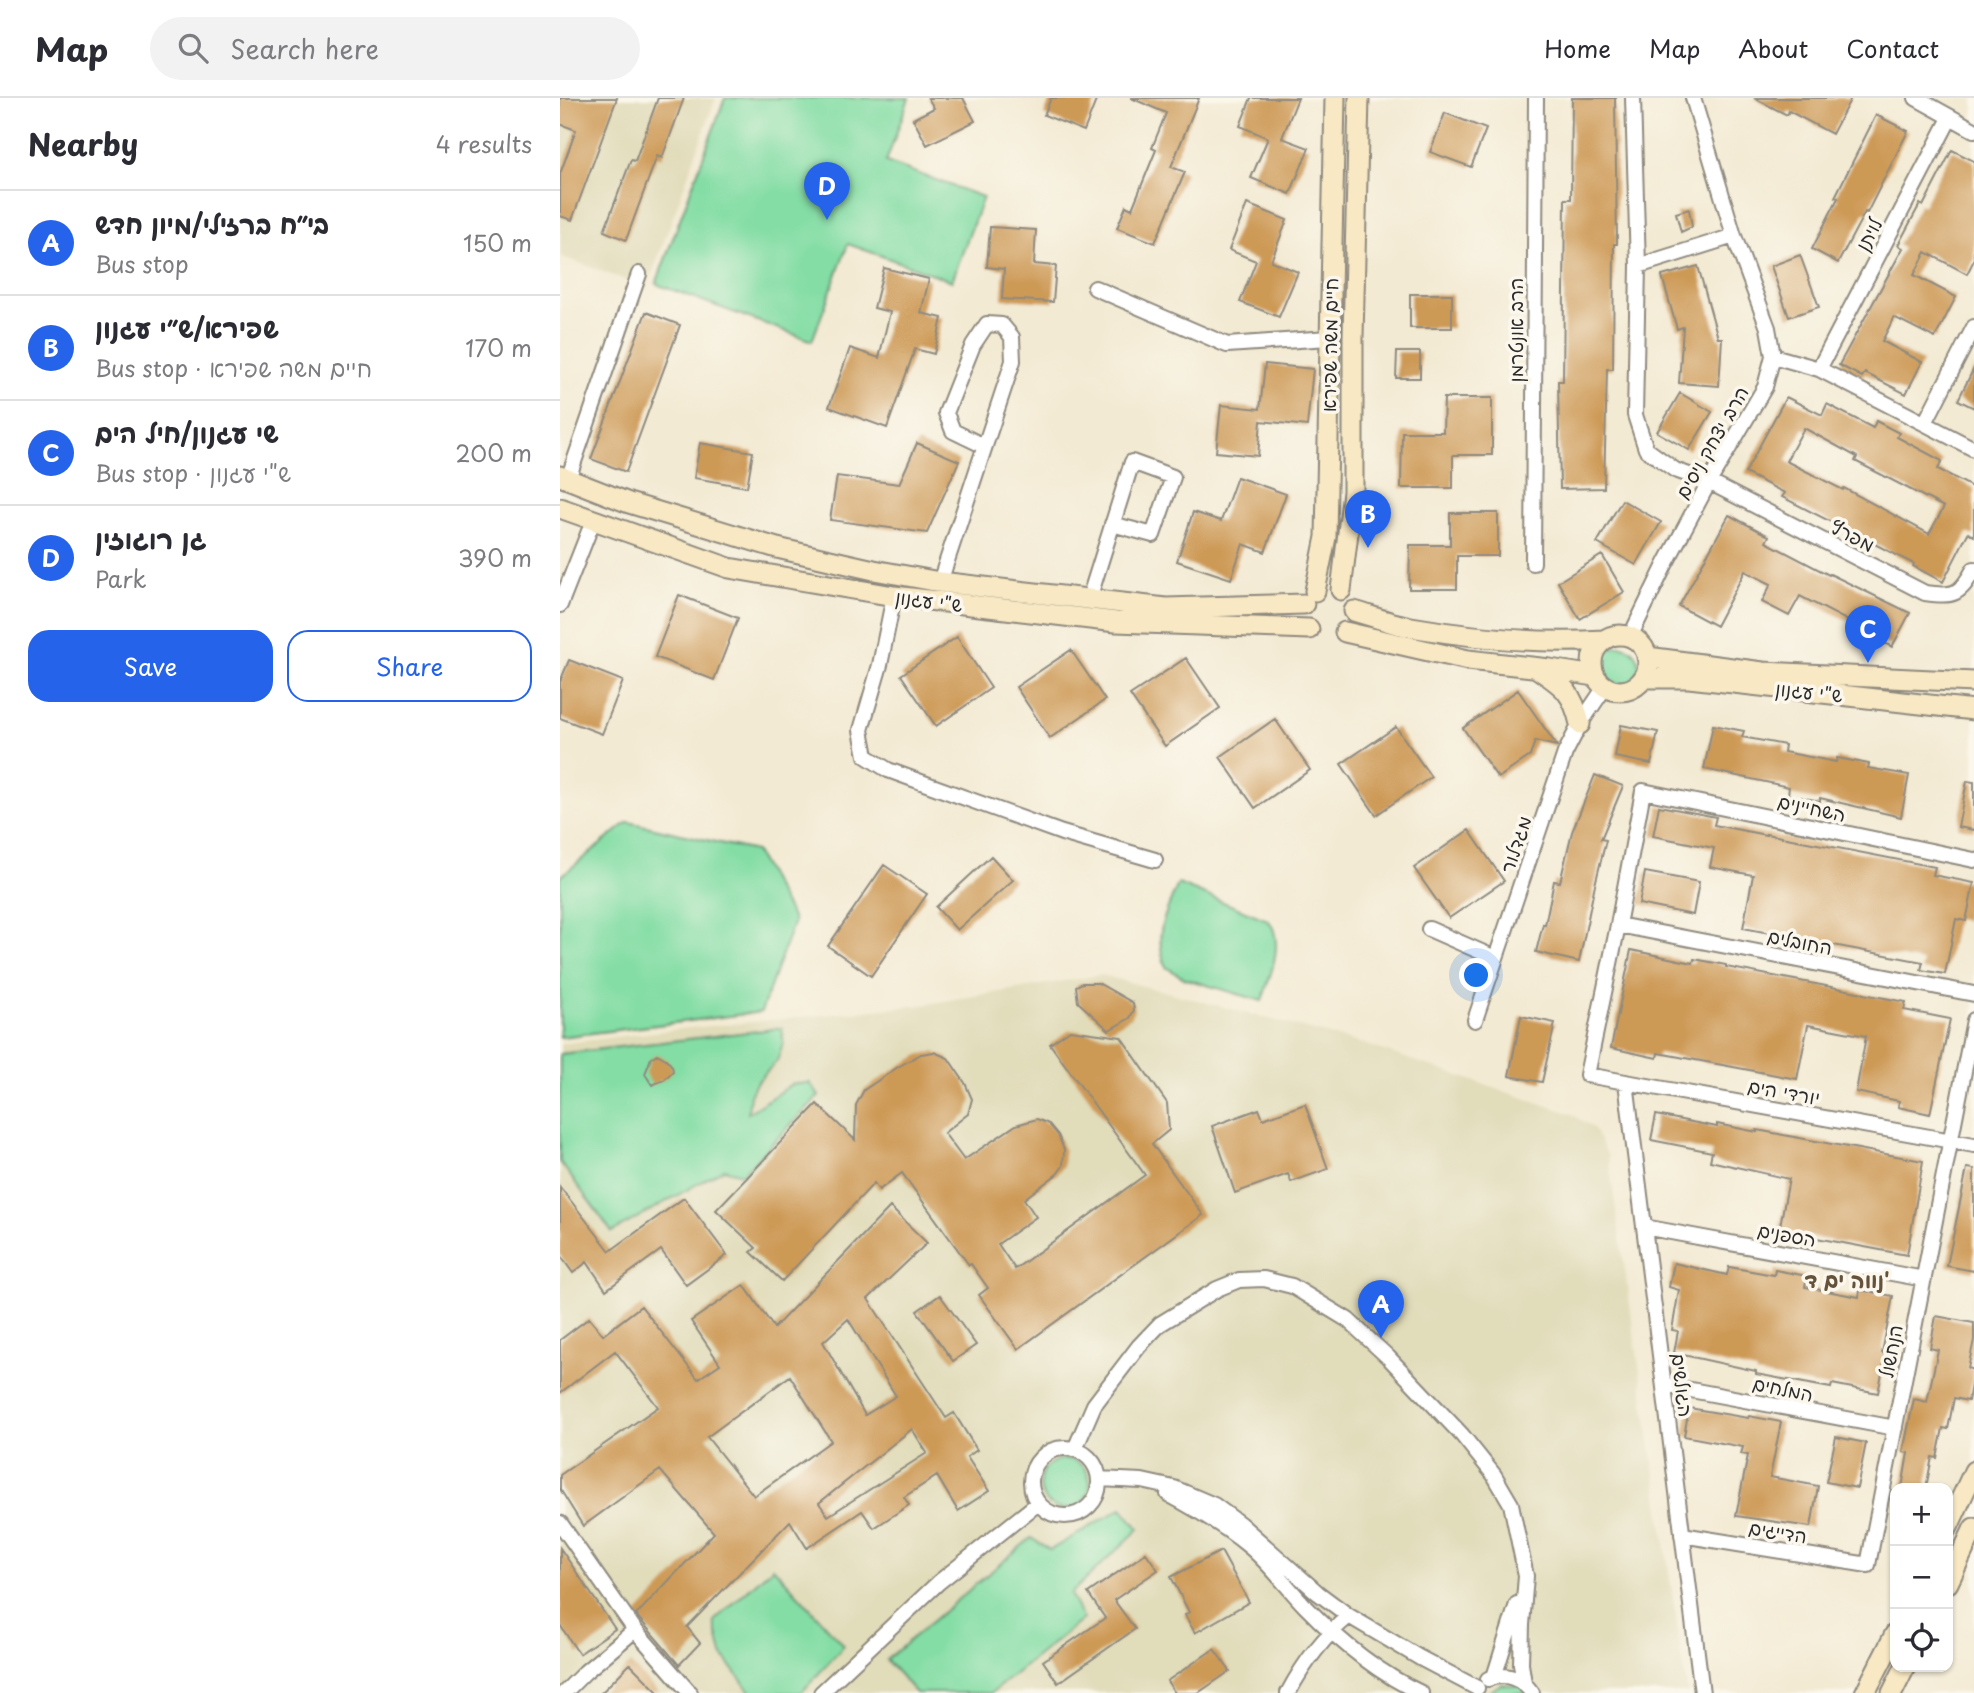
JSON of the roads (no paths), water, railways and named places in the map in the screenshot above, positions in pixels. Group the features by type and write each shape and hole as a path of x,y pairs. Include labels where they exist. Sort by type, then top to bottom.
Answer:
{"street":[{"name":"חיים משה שפירא","path":"1310,597 1326,537 1335,98"},
{"name":"חיים משה שפירא","path":"1341,590 1353,492 1353,337 1359,98"},
{"name":"הרב אונטרמן","path":"1533,563 1536,98"},
{"path":"1633,98 1638,266 1635,415 1646,449 1675,470 1709,482"},
{"name":"הרב יצחק ניסים","path":"1630,637 1709,482 1765,387 1773,356 1768,328 1734,236 1693,98"},
{"path":"1916,98 1974,130"},
{"name":"לויתן","path":"1819,369 1950,118"},
{"path":"1638,266 1734,236"},
{"path":"564,478 639,274"},
{"path":"1095,288 1227,345 1329,338"},
{"path":"940,582 1013,360 1012,337 1002,325 987,324 973,345 947,413 953,432 984,446"},
{"path":"1925,423 1974,327"},
{"path":"1773,356 1819,369 1974,449"},
{"path":"1089,599 1112,524 1132,462 1173,477 1153,535 1112,524"},
{"name":"ש\"י עגנון","path":"564,478 629,503 777,548 940,582 1166,608 1310,597"},
{"name":"מפרץ","path":"1709,482 1925,593 1942,596 1955,593 1965,586 1974,569"},
{"name":"ש\"י עגנון","path":"560,509 729,568 894,596 1116,622 1326,634 1468,660 1534,667 1600,681"},
{"path":"560,605 593,521"},
{"path":"1323,587 1341,590 1352,603 1353,619 1326,634 1303,613 1310,597 1323,587"},
{"path":"894,596 880,665 861,730 866,756 888,770 1062,833 1155,860"},
{"path":"1354,611 1408,627 1530,641 1574,642 1604,640 1621,635 1630,637 1644,649 1647,657 1644,678 1638,685 1630,689 1613,690 1600,681 1592,660 1604,640"},
{"name":"ש\"י עגנון","path":"1647,657 1763,672 1974,682"},
{"path":"1534,667 1553,679 1570,695 1580,724"},
{"name":"ש\"י עגנון","path":"1644,678 1689,678 1974,710"},
{"name":"מגדלור","path":"1475,1020 1565,754 1600,681"},
{"name":"השחיינים","path":"1618,925 1643,792 1974,860"},
{"name":"החובלים","path":"1618,925 1974,994"},
{"name":"יורדי הים","path":"1618,925 1587,1075 1974,1145"},
{"path":"1429,929 1495,958"},
{"name":"הנחשול","path":"1868,1565 1974,1020"},
{"name":"הגולשים","path":"1626,1082 1702,1693"},
{"name":"הספנים","path":"1644,1227 1924,1279"},
{"path":"1075,1449 1094,1405 1139,1346 1160,1324 1217,1289 1239,1280 1264,1279 1292,1286 1348,1320 1378,1348 1462,1435 1494,1475 1511,1504 1526,1576 1521,1664 1528,1688"},
{"name":"המלחים","path":"1664,1385 1895,1428"},
{"path":"1066,1448 1083,1453 1094,1464 1099,1479 1094,1500 1078,1514 1067,1517 1056,1516 1037,1504 1030,1485 1035,1465 1048,1452 1066,1448"},
{"path":"1953,1516 1974,1471"},
{"path":"1099,1479 1142,1481 1174,1488 1214,1505 1349,1616 1420,1658 1475,1690 1484,1681 1504,1676 1515,1678 1528,1688"},
{"path":"1142,1481 1233,1533 1252,1548 1331,1631 1393,1678 1421,1693"},
{"path":"821,1693 946,1575 1037,1504"},
{"path":"560,1523 635,1630 690,1693"},
{"path":"1953,1572 1974,1528"},
{"name":"הדייגים","path":"1682,1535 1868,1565"},
{"path":"1494,1677 1526,1576"},
{"path":"1288,1693 1310,1656 1331,1631 1349,1616"},
{"path":"564,1693 635,1630"},
{"path":"1865,1693 1890,1644"},
{"path":"1892,1693 1902,1672"}],"place":[{"name":"גן רוגוזין","path":"827,220"},
{"name":"שפירא/ש״י עגנון","path":"1368,548"},
{"name":"שי עגנון/חיל הים","path":"1868,663"},
{"name":"בי״ח ברזילי/מיון חדש","path":"1381,1338"}],"district":[{"name":"נווה ים ד'","path":"1847,1279"}]}
